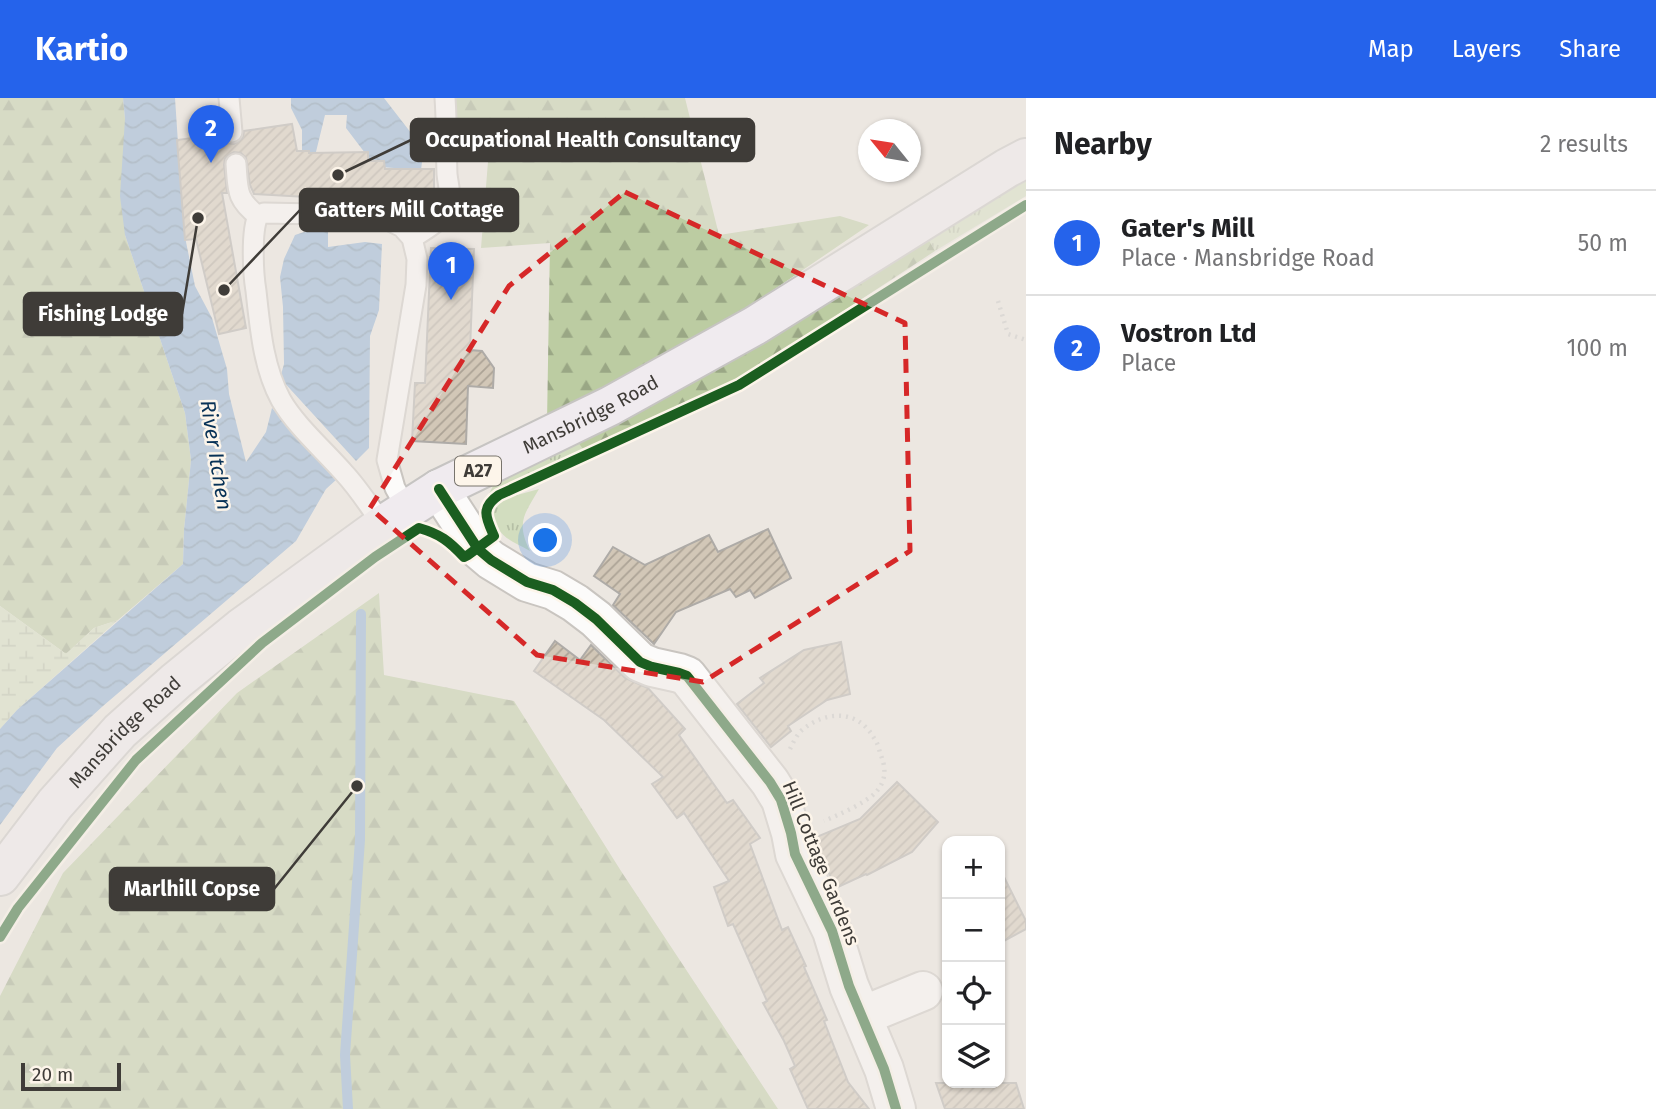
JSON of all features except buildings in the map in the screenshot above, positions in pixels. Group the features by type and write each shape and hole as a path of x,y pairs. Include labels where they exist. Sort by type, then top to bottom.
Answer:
{"main road":[{"name":"Mansbridge Road","path":"0,876 55,804 120,732 176,681 241,628 410,508 610,406 744,332 1026,158"}],"street":[{"name":"Hill Cottage Gardens","path":"410,508 527,582 553,590 575,603 640,662 687,676 771,782 781,800 795,854 832,931 849,986 884,1069 896,1109"},
{"path":"862,1016 923,991"}],"lane":[{"path":"229,98 233,132"},
{"path":"412,238 432,225 447,208 450,197 445,98"},
{"path":"236,164 239,195 243,203 258,216"},
{"path":"258,216 268,213 369,215 395,223 412,238 417,259 416,285 387,460 395,488 410,508"},
{"path":"258,216 255,226 254,275 261,337 281,399 292,416 354,484 410,508"}],"path":[{"path":"998,301 1007,334 1026,340"},
{"path":"787,755 799,733 819,719 835,715 850,717 863,725 874,737 886,766 884,780 876,793 832,818 791,833"}],"highlighted area":[{"path":"625,192 905,323 910,551 703,682 537,655 370,508 509,286"}],"green space":[{"path":"0,98 123,98 125,235 185,413 191,460 183,564 118,620 94,628 66,654 0,606"},
{"path":"454,98 685,98 719,235 840,216 869,225 747,308 547,422 550,243 481,248 490,137 453,137"},
{"path":"1026,170 1026,196 935,251 926,235"},
{"path":"926,235 935,251 737,381 585,452 574,437"},
{"path":"574,437 585,452 489,494 499,479"},
{"path":"539,489 529,506 523,525 530,551 504,536 494,518 493,509 503,499"},
{"path":"379,593 384,675 514,701 621,871 778,1109 0,1109 0,996 63,873 237,693"},
{"path":"0,606 66,654 94,628 118,620 17,710 0,729"}],"water":[{"name":"River Itchen","path":"123,98 175,98 184,232 195,286 212,318 227,369 229,394 246,462 266,432 272,408 337,479 326,489 296,541 57,748 0,825 0,729 17,710 183,564 191,460 185,413 125,235 120,196 125,119"},
{"path":"291,98 384,98 418,142 423,154 421,170 367,166 365,153 346,128 347,115 325,115 315,156 302,157 302,130 291,108"},
{"path":"328,230 328,247 365,242 382,244 379,310 370,336 369,448 356,461 280,378 284,364 280,277 284,259 295,235"}],"waterway":[{"path":"348,1109 345,1055 360,840 361,614"}],"cycle path":[{"path":"0,937 18,908 136,760 262,643 375,557 419,528 444,539 464,557 468,555 494,536 486,514 489,504 499,495 739,385 1026,205"},
{"path":"439,489 478,549 491,560 527,582 553,590 575,603 596,619 640,662 687,676 770,782 781,800 795,854 832,931 849,986 884,1069 896,1109"}],"place":[{"name":"Vostron Ltd","path":"211,163"},
{"name":"Occupational Health Consultancy","path":"338,175"},
{"name":"Fishing Lodge","path":"198,218"},
{"name":"Gatters Mill Cottage","path":"224,290"},
{"name":"Gater's Mill","path":"451,300"},
{"name":"Marlhill Copse","path":"357,786"}]}
